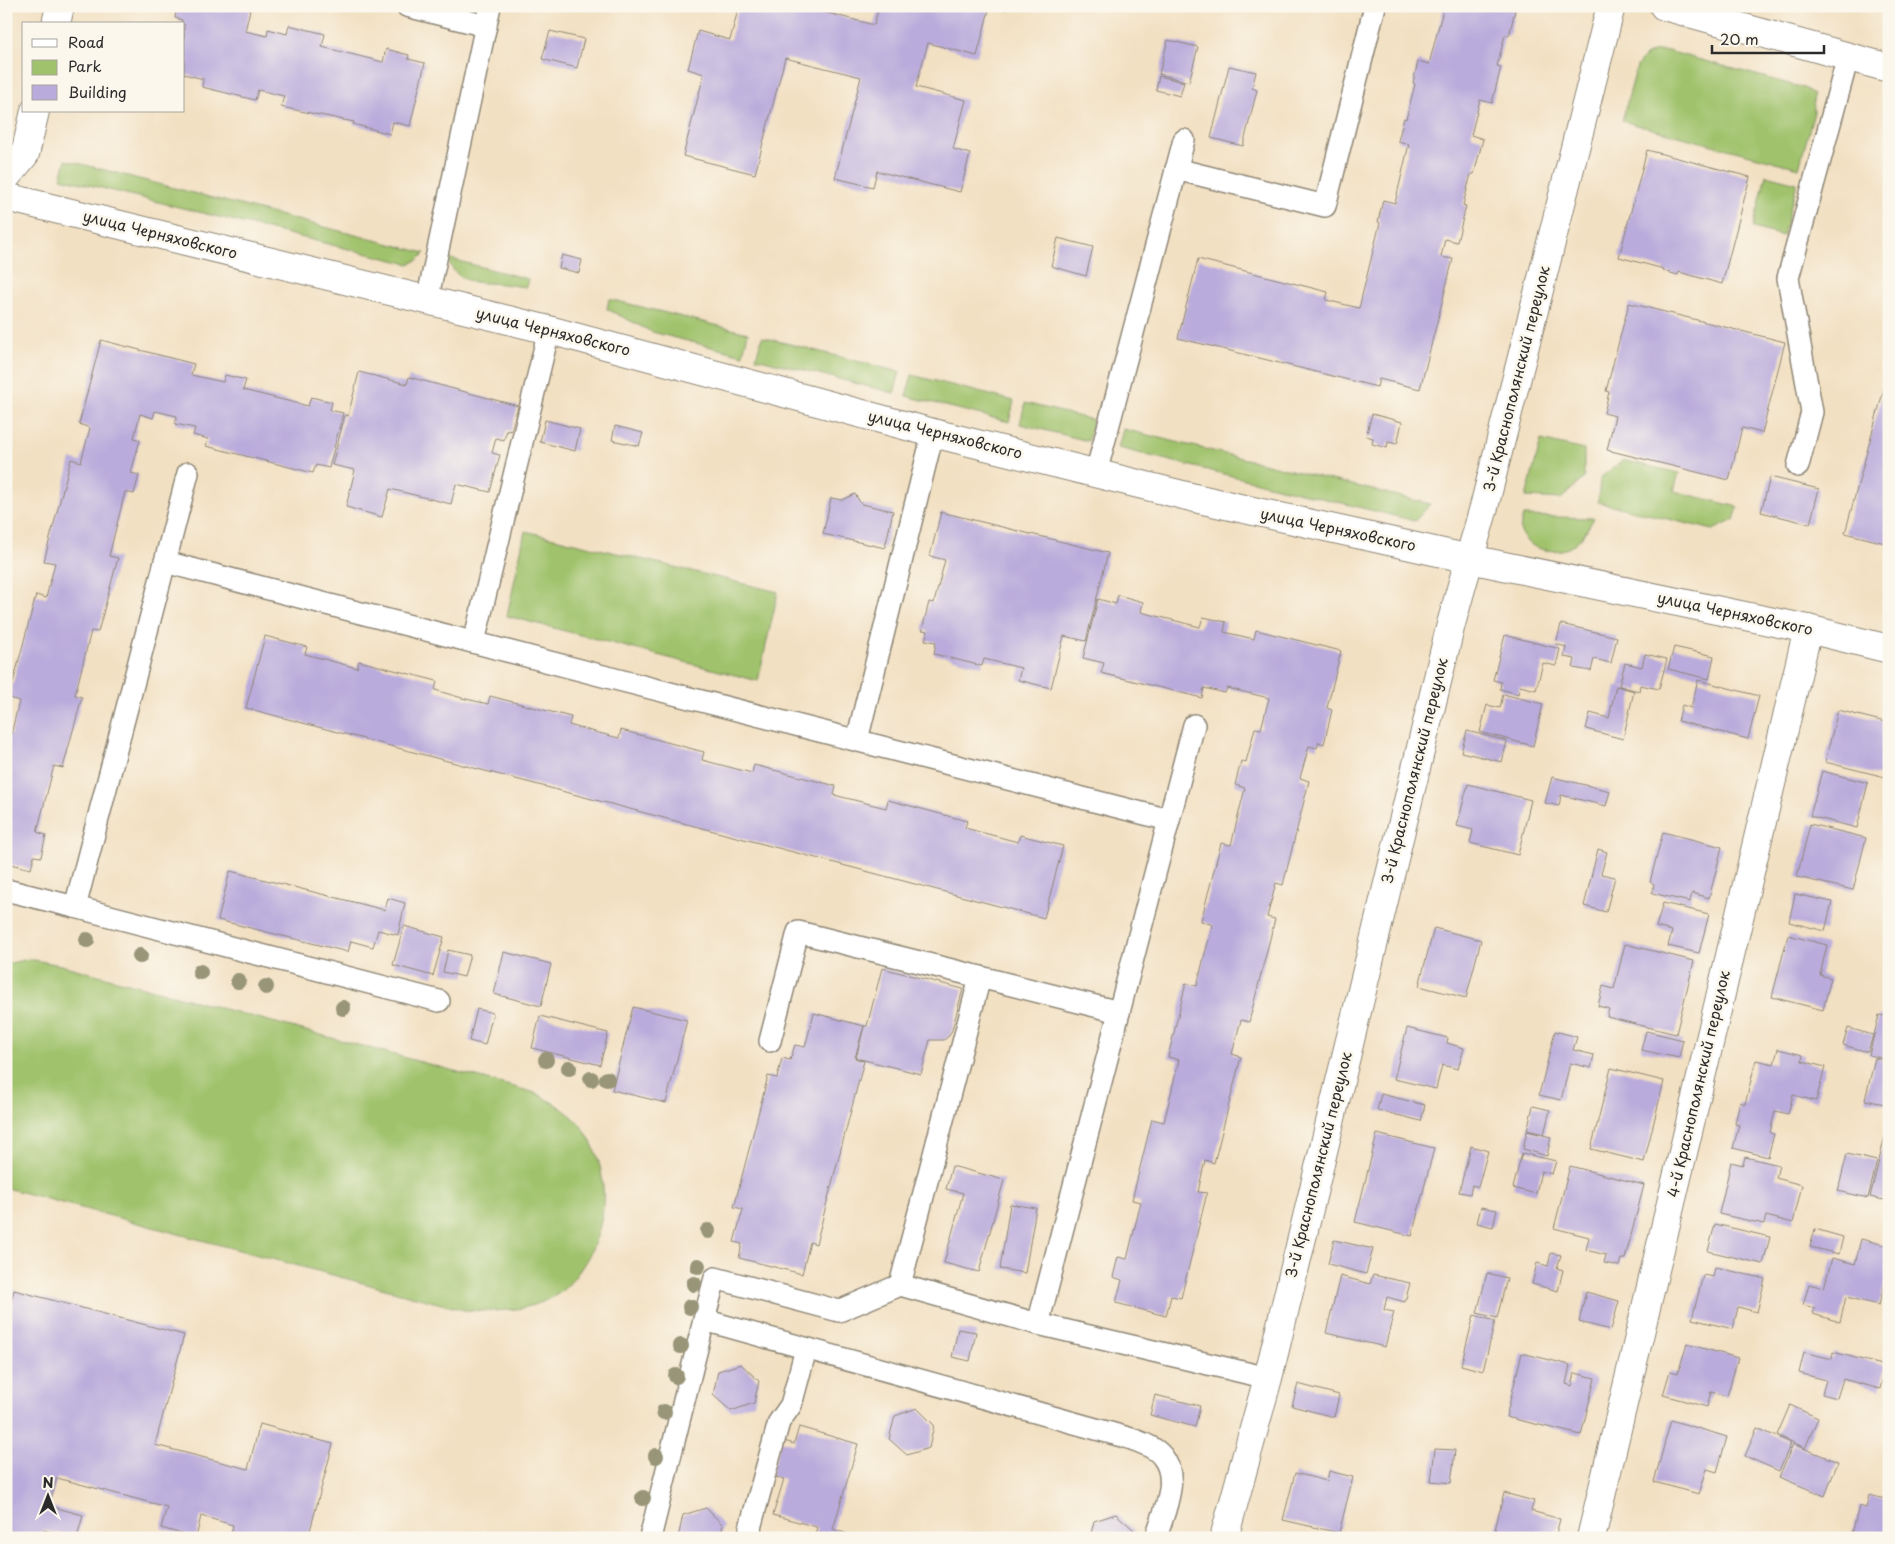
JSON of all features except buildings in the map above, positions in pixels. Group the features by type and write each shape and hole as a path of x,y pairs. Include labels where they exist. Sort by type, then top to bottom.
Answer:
{"street":[{"path":"56,22 60,6"},
{"name":"3-й Краснополянский переулок","path":"1224,1538 1268,1378 1449,634 1612,6"},
{"path":"1664,6 1889,68"},
{"path":"6,177 25,154 35,112"},
{"name":"улица Черняховского","path":"6,198 549,330 933,433 1199,499 1470,559 1808,629 1889,649"},
{"name":"4-й Краснополянский переулок","path":"1591,1538 1808,629"}],"lane":[{"path":"407,6 488,16 427,301"},
{"path":"1176,169 1325,206 1375,6"},
{"path":"1798,466 1812,412 1788,278 1848,57"},
{"path":"1096,473 1184,140"},
{"path":"474,642 549,330"},
{"path":"857,740 933,433"},
{"path":"75,907 188,473"},
{"path":"165,562 1169,820"},
{"path":"1038,1324 1194,725"},
{"path":"6,890 440,1001"},
{"path":"770,1041 798,932 1119,1012"},
{"path":"900,1285 980,977"},
{"path":"650,1538 715,1278 839,1311 900,1285 1038,1324 1268,1378"},
{"path":"704,1320 1148,1445 1162,1455 1169,1469 1172,1482 1156,1538"},
{"path":"752,1538 750,1528 779,1422 791,1405 806,1349"}],"green space":[{"path":"1655,51 1668,51 1804,88 1813,94 1814,112 1799,168 1622,121 1637,66 1645,56"},
{"path":"66,160 425,253 418,260 409,264 61,178"},
{"path":"1766,175 1797,183 1783,236 1753,228"},
{"path":"447,258 528,279 526,287 469,281 457,274"},
{"path":"609,299 748,333 743,355 652,332 607,309"},
{"path":"762,337 900,372 894,393 756,358"},
{"path":"912,375 1014,401 1009,422 906,396"},
{"path":"1025,403 1093,420 1088,441 1020,424"},
{"path":"1123,429 1430,504 1415,521 1118,448"},
{"path":"1541,440 1584,450 1584,478 1561,499 1526,497"},
{"path":"1623,460 1679,473 1674,491 1738,507 1734,520 1713,530 1598,502 1600,478"},
{"path":"1523,516 1594,518 1576,543 1566,549 1552,551 1537,548 1526,540 1521,530"},
{"path":"525,531 778,592 758,681 507,616"},
{"path":"29,959 61,965 536,1093 574,1118 584,1130 593,1146 603,1182 603,1200 597,1237 590,1254 568,1285 557,1295 542,1302 510,1310 464,1310 6,1188 6,964"}]}
